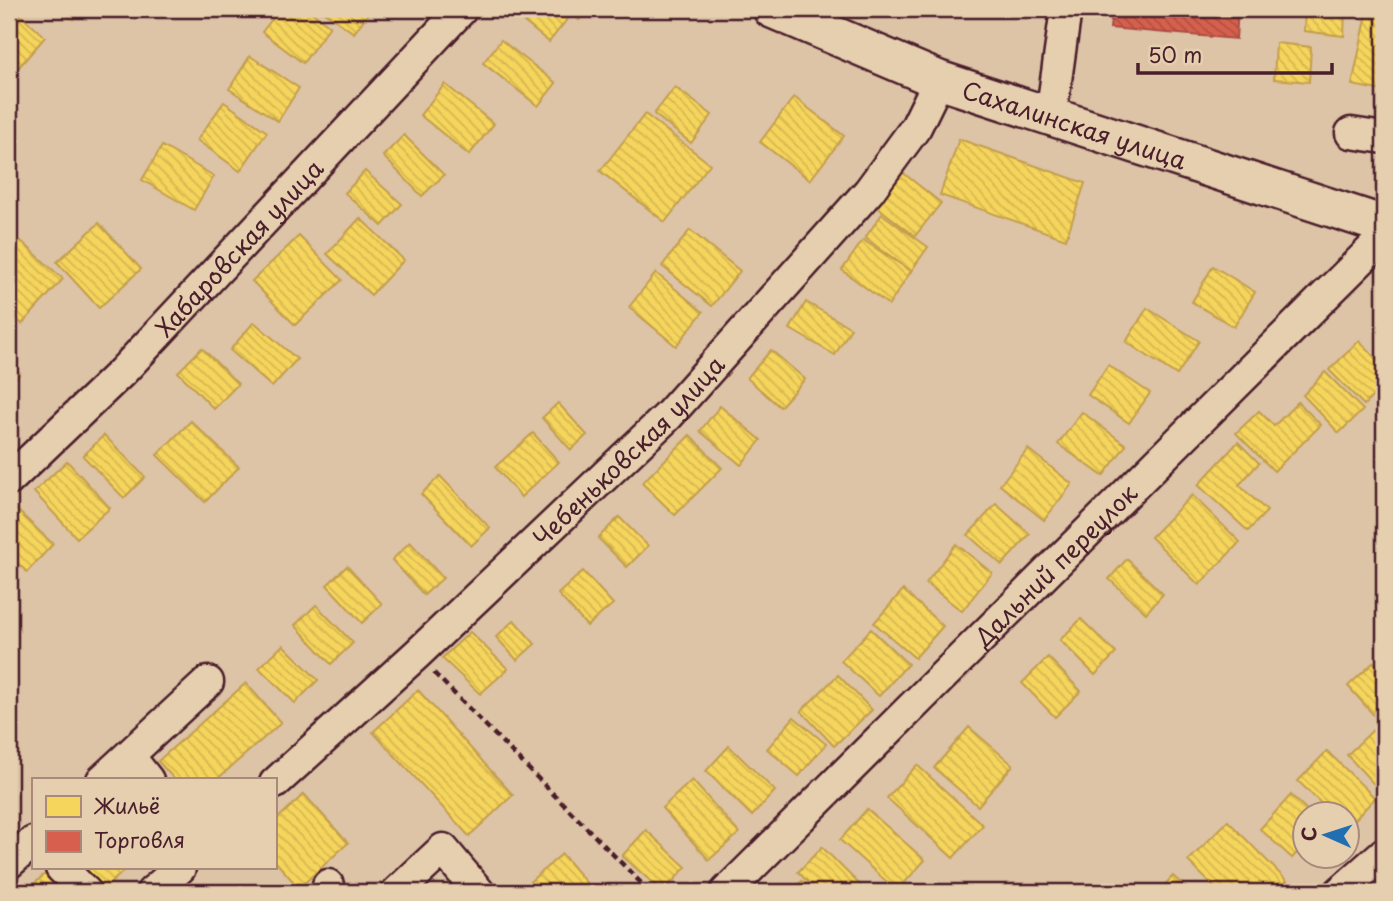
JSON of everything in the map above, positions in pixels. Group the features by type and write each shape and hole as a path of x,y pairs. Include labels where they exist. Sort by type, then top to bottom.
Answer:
{"main road":[{"name":"Сахалинская улица","path":"772,9 939,80 1384,225"}],"street":[{"name":"Хабаровская улица","path":"9,480 122,372 462,9"},
{"path":"1051,116 1066,9"},
{"name":"Чебеньковская улица","path":"276,782 416,655 668,416 869,191 916,127 939,80"},
{"path":"1351,133 1384,138"},
{"name":"Дальний переулок","path":"726,892 1384,237"},
{"path":"104,778 208,682"},
{"path":"129,756 146,778"},
{"path":"9,863 32,843"},
{"path":"397,892 443,849 480,892"},
{"path":"1340,892 1384,853"},
{"path":"63,870 86,892"},
{"path":"152,892 178,870"}],"path":[{"path":"416,655 650,892"}],"building: Жильё":[{"path":"59,9 80,9 73,19"},
{"path":"280,9 307,9 330,26 303,63 262,32"},
{"path":"320,9 371,9 354,33"},
{"path":"508,9 558,9 569,17 549,42"},
{"path":"569,9 592,9 579,20"},
{"path":"1305,9 1345,9 1344,36 1304,31"},
{"path":"1368,9 1384,9 1384,91 1352,85"},
{"path":"19,14 45,37 13,74 9,70 9,26"},
{"path":"501,40 556,83 538,106 483,63"},
{"path":"1276,43 1311,47 1309,82 1274,79"},
{"path":"250,56 299,88 278,121 229,89"},
{"path":"445,84 494,124 469,155 420,115"},
{"path":"675,87 712,115 691,143 654,114"},
{"path":"794,97 844,136 810,180 760,142"},
{"path":"224,102 267,132 240,171 197,140"},
{"path":"645,114 710,164 665,222 600,171"},
{"path":"404,135 444,175 422,196 383,156"},
{"path":"959,139 1085,183 1066,239 940,195"},
{"path":"162,146 214,176 194,210 142,180"},
{"path":"365,171 402,204 382,226 345,193"},
{"path":"902,172 941,203 915,236 876,206"},
{"path":"882,214 928,247 911,271 865,238"},
{"path":"360,218 404,260 371,295 327,254"},
{"path":"99,223 141,269 99,308 57,262"},
{"path":"690,230 740,271 712,306 662,266"},
{"path":"299,236 342,280 295,325 252,281"},
{"path":"20,240 63,279 22,324 9,312 9,252"},
{"path":"863,240 911,271 889,305 842,270"},
{"path":"1213,266 1255,292 1234,327 1192,302"},
{"path":"656,273 703,312 676,346 629,307"},
{"path":"806,302 851,328 835,355 790,329"},
{"path":"1147,308 1199,341 1177,375 1126,342"},
{"path":"254,322 297,359 272,387 230,350"},
{"path":"1359,341 1384,367 1384,385 1364,405 1329,370"},
{"path":"202,348 238,384 214,409 178,372"},
{"path":"771,350 805,379 780,407 747,378"},
{"path":"9,364 20,373 9,387"},
{"path":"1108,365 1150,393 1129,423 1088,395"},
{"path":"1325,372 1363,410 1339,433 1303,395"},
{"path":"1298,402 1321,425 1274,471 1236,433 1259,411 1274,426"},
{"path":"558,403 587,435 571,450 542,418"},
{"path":"720,406 761,440 741,465 700,431"},
{"path":"1082,412 1126,445 1103,476 1058,444"},
{"path":"191,421 239,467 205,502 157,455"},
{"path":"533,433 559,462 521,497 495,467"},
{"path":"104,435 145,477 124,498 83,456"},
{"path":"690,435 722,468 675,515 642,483"},
{"path":"1238,442 1259,463 1239,485 1267,511 1248,531 1198,485"},
{"path":"1028,449 1072,484 1044,520 1000,485"},
{"path":"67,461 110,508 77,538 34,492"},
{"path":"440,476 490,528 471,546 421,494"},
{"path":"1192,495 1240,542 1199,585 1151,537"},
{"path":"996,504 1030,534 1002,565 968,535"},
{"path":"15,508 53,544 27,572 9,555 9,515"},
{"path":"619,517 648,546 627,567 598,538"},
{"path":"410,542 443,578 424,595 392,560"},
{"path":"956,544 992,573 962,611 926,583"},
{"path":"1127,559 1163,594 1146,613 1109,579"},
{"path":"347,566 382,604 362,623 327,585"},
{"path":"583,571 613,604 587,626 558,594"},
{"path":"903,590 943,626 915,658 874,623"},
{"path":"316,605 353,643 331,664 295,625"},
{"path":"1081,619 1116,653 1095,675 1060,640"},
{"path":"514,620 535,644 517,660 496,637"},
{"path":"871,629 908,664 879,696 841,661"},
{"path":"470,632 508,669 480,694 442,658"},
{"path":"283,645 318,680 295,703 259,668"},
{"path":"1048,657 1081,691 1055,717 1022,683"},
{"path":"1374,662 1384,673 1384,714 1378,720 1348,686"},
{"path":"838,675 872,710 834,746 801,711"},
{"path":"246,683 281,723 218,778 173,778 158,761"},
{"path":"418,690 513,795 469,836 373,732"},
{"path":"794,717 826,744 799,776 767,749"},
{"path":"1377,726 1384,734 1384,795 1347,755"},
{"path":"969,727 1013,765 978,806 934,768"},
{"path":"729,746 775,791 752,816 706,771"},
{"path":"1327,751 1375,798 1362,812 1362,800 1318,800 1298,781"},
{"path":"917,765 983,825 953,858 887,798"},
{"path":"692,780 739,833 709,860 662,808"},
{"path":"304,794 348,843 299,888 276,862 276,820"},
{"path":"1291,795 1296,800 1292,800 1292,858 1260,829"},
{"path":"867,809 925,860 897,891 840,840"},
{"path":"1228,821 1287,881 1276,892 1219,892 1188,861"},
{"path":"646,830 686,867 663,892 622,856"},
{"path":"822,847 867,892 818,892 798,872"},
{"path":"562,854 594,892 518,892"},
{"path":"83,870 125,870 102,891"},
{"path":"45,874 62,892 25,892"},
{"path":"1173,876 1191,892 1158,892"},
{"path":"802,881 812,892 790,892"}],"building: Торговля":[{"path":"1112,9 1238,9 1236,39 1110,28"}]}
